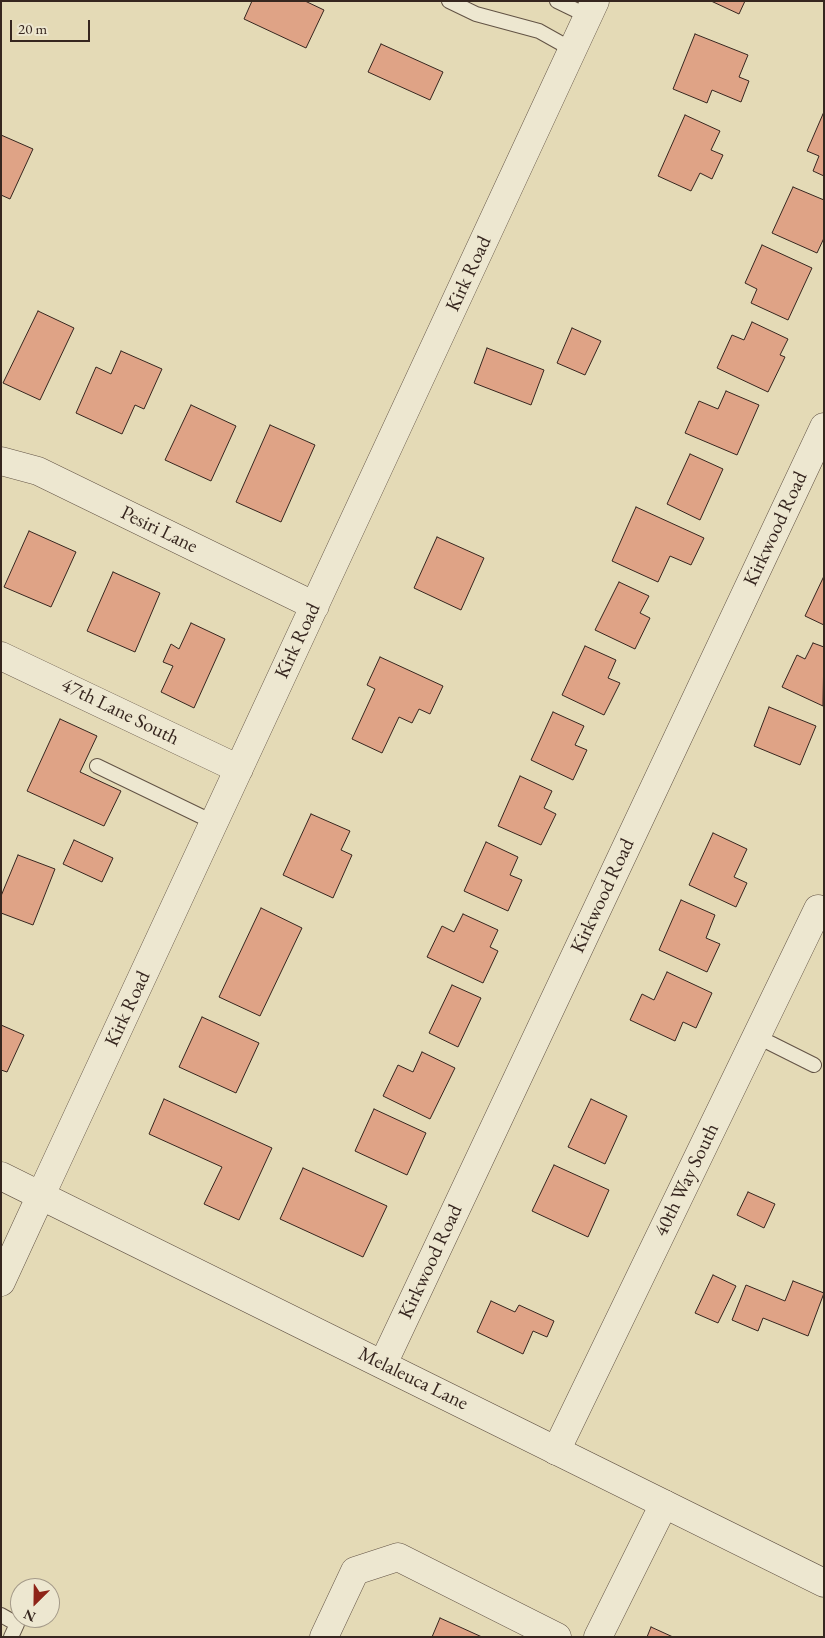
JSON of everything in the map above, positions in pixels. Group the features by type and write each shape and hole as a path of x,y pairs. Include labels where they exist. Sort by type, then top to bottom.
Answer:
{"street":[{"name":"Kirk Road","path":"1,1282 592,9"},
{"name":"Kirkwood Road","path":"383,1364 820,444"},
{"name":"Pesiri Lane","path":"1,461 38,471 315,606"},
{"name":"47th Lane South","path":"1,656 239,769"},
{"name":"40th Way South","path":"556,1451 821,902"},
{"name":"Melaleuca Lane","path":"1,1176 824,1584"},
{"path":"598,1637 664,1504"},
{"path":"324,1637 355,1571 398,1557 557,1637"}],"lane":[{"path":"450,1 476,14 539,31 573,50"},
{"path":"557,1 592,9"},
{"path":"97,766 215,823"},
{"path":"756,1036 814,1065"},
{"path":"1,1615 17,1624 11,1637"}],"building":[{"path":"252,1 305,1 324,10 306,48 244,19"},
{"path":"711,1 745,1 739,14"},
{"path":"695,34 748,55 739,77 749,81 741,102 712,90 707,103 673,89"},
{"path":"381,44 443,72 430,100 368,72"},
{"path":"823,114 824,176 813,171 819,156 807,151"},
{"path":"685,115 720,131 711,150 723,155 712,179 700,173 691,191 658,176"},
{"path":"1,135 33,149 10,199 1,195"},
{"path":"793,187 824,200 824,238 817,253 772,233"},
{"path":"762,245 812,268 788,320 751,303 757,289 745,283"},
{"path":"38,311 74,328 40,400 3,383"},
{"path":"752,322 788,339 780,355 785,357 768,392 717,368 732,335 744,340"},
{"path":"572,328 601,341 585,375 557,363"},
{"path":"487,348 544,370 531,405 474,383"},
{"path":"121,351 162,369 144,409 135,405 122,434 76,413 96,367 111,374"},
{"path":"726,391 759,405 737,455 685,433 699,401 718,409"},
{"path":"191,405 236,426 211,481 165,460"},
{"path":"270,425 315,445 281,522 236,502"},
{"path":"690,454 723,469 700,520 667,504"},
{"path":"636,507 704,538 691,565 670,556 658,582 612,561"},
{"path":"29,531 76,552 51,607 4,587"},
{"path":"437,537 484,558 461,610 414,588"},
{"path":"113,572 160,593 135,652 87,631"},
{"path":"824,576 824,625 805,616"},
{"path":"619,582 649,596 640,613 650,618 635,649 595,630"},
{"path":"191,623 225,639 194,708 161,692 173,666 163,662 171,644 179,649"},
{"path":"813,643 824,647 823,706 782,687 797,655 805,659"},
{"path":"585,646 616,660 608,678 620,683 604,715 562,695"},
{"path":"380,657 443,686 430,714 419,709 412,723 399,717 382,753 352,739 375,689 367,685"},
{"path":"769,707 816,726 800,765 754,746"},
{"path":"553,712 584,726 575,745 587,750 573,780 531,760"},
{"path":"60,719 97,736 80,772 121,791 104,826 27,791"},
{"path":"520,776 552,791 544,808 556,814 541,845 498,826"},
{"path":"311,814 350,831 341,850 352,855 333,898 283,875"},
{"path":"713,833 747,849 734,877 747,883 736,907 689,885"},
{"path":"74,840 113,858 102,882 63,864"},
{"path":"486,842 518,857 510,875 522,880 508,911 464,891"},
{"path":"18,855 55,869 33,925 1,913 1,896"},
{"path":"681,900 715,915 706,938 720,944 707,972 659,950"},
{"path":"261,908 302,928 260,1016 219,997"},
{"path":"463,914 498,930 490,947 498,951 483,983 427,957 442,926 454,932"},
{"path":"667,972 712,993 696,1028 683,1022 675,1041 630,1020 642,994 654,1000"},
{"path":"452,985 481,998 458,1047 429,1033"},
{"path":"202,1017 259,1043 236,1093 179,1067"},
{"path":"1,1025 24,1035 7,1072 1,1070"},
{"path":"422,1052 455,1068 430,1119 383,1096 398,1065 413,1072"},
{"path":"164,1099 272,1148 239,1220 204,1204 222,1167 149,1134"},
{"path":"591,1099 627,1116 605,1164 568,1147"},
{"path":"374,1109 426,1133 407,1175 355,1151"},
{"path":"554,1165 609,1190 588,1237 532,1211"},
{"path":"303,1168 387,1206 363,1257 280,1219"},
{"path":"748,1192 775,1204 764,1228 737,1215"},
{"path":"713,1275 736,1286 718,1323 695,1313"},
{"path":"793,1281 824,1293 808,1336 763,1318 758,1331 732,1320 746,1285 785,1301"},
{"path":"491,1301 515,1312 519,1305 554,1321 547,1337 533,1331 523,1354 477,1332"},
{"path":"440,1618 482,1637 432,1637"},
{"path":"651,1627 673,1637 647,1637"}]}
